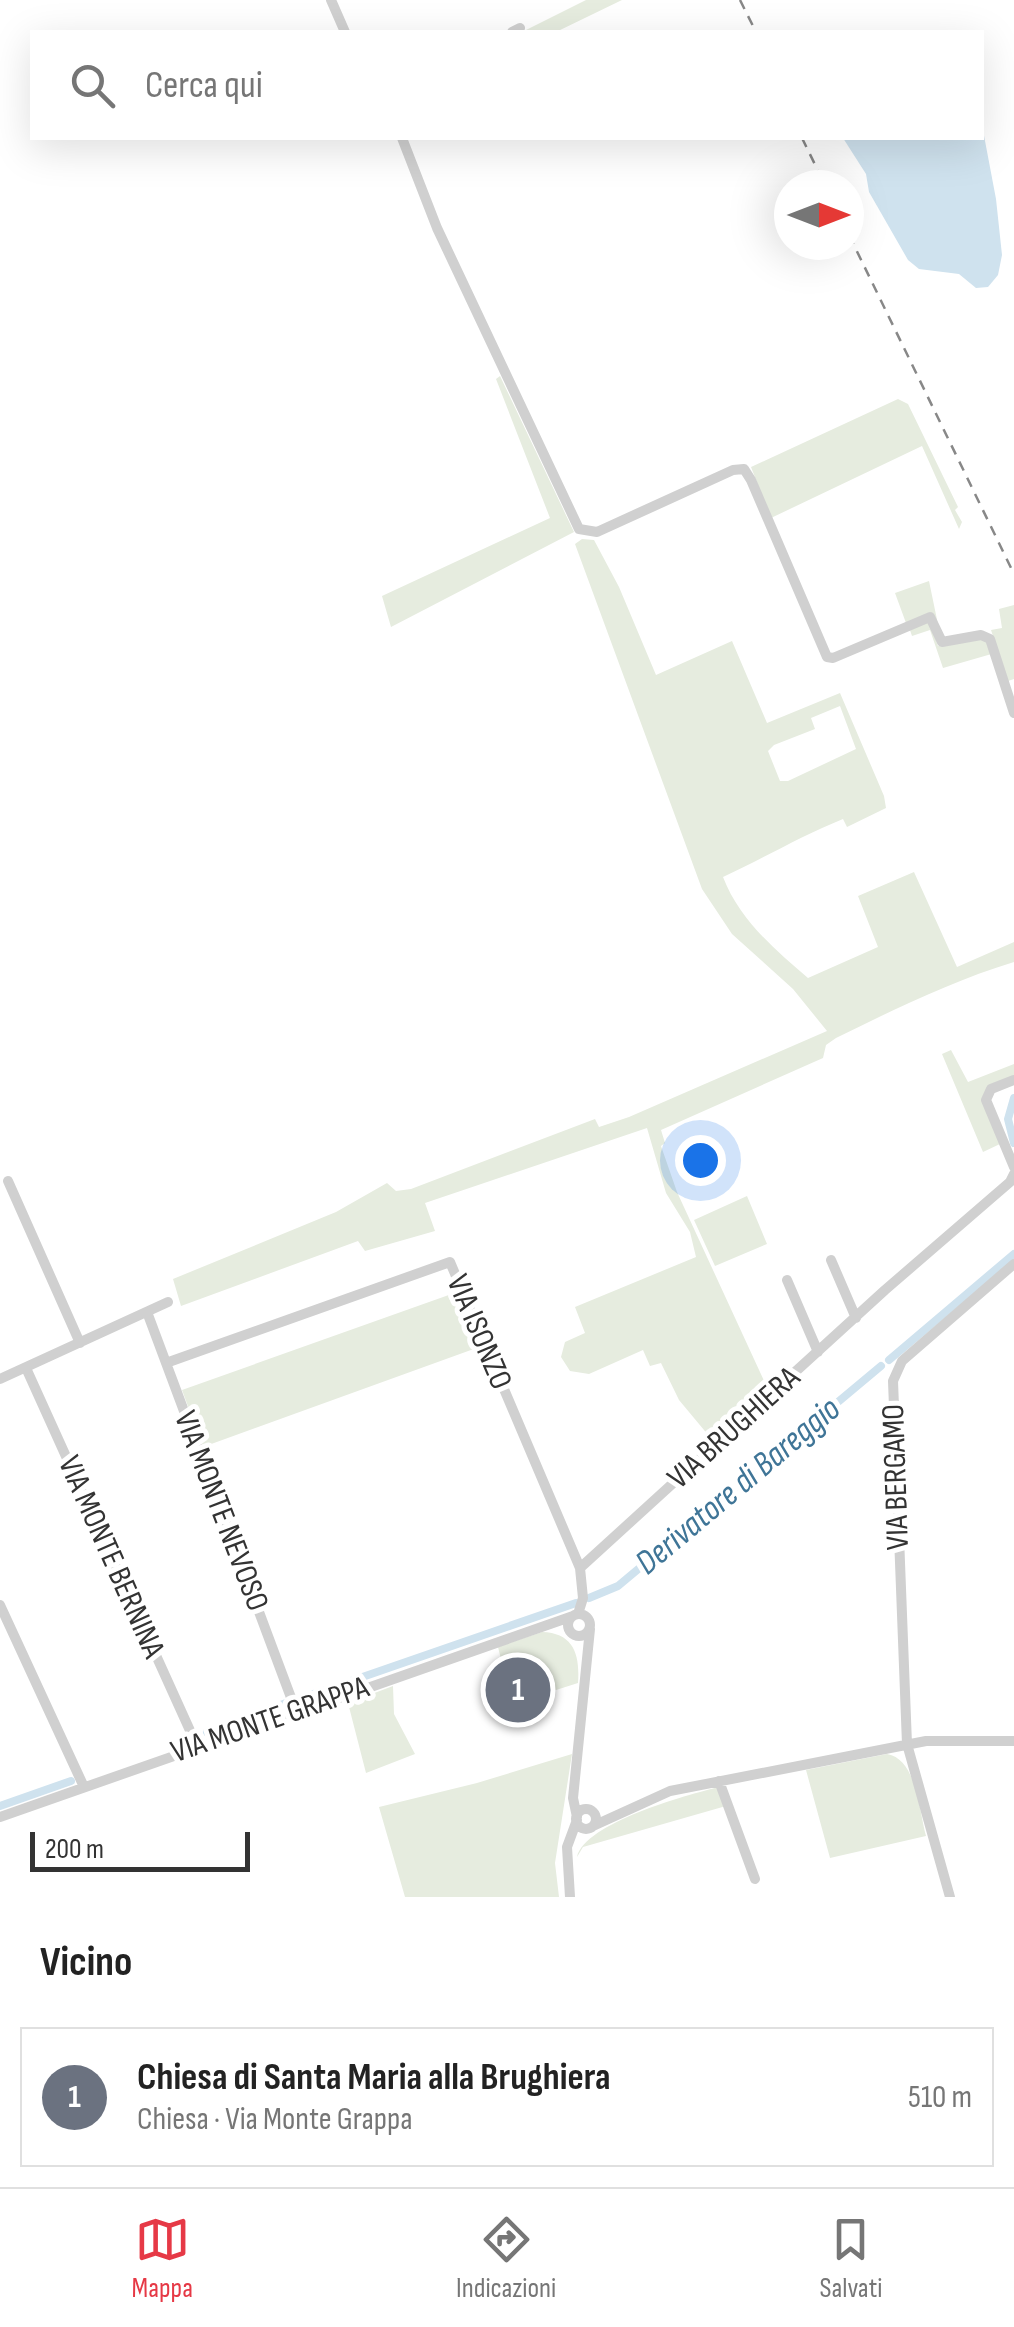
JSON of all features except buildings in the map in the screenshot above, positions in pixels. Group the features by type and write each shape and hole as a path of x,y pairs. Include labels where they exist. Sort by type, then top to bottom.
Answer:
{"street":[{"path":"330,0 345,30"},
{"path":"403,140 437,228 579,530 597,532 733,470 744,469 828,657 834,658 930,617 942,642 981,635 990,639 1014,713"},
{"path":"1014,1080 992,1089 986,1100 1014,1166"},
{"name":"VIA BRUGHIERA","path":"580,1568 1010,1182 1014,1174"},
{"path":"8,1181 80,1343"},
{"path":"831,1260 856,1318"},
{"name":"VIA ISONZO","path":"166,1363 450,1262 580,1568"},
{"name":"VIA BERGAMO","path":"950,1897 906,1744 893,1381 902,1361 1014,1264"},
{"path":"787,1280 818,1352"},
{"path":"0,1378 168,1302"},
{"name":"VIA MONTE NEVOSO","path":"147,1312 293,1704"},
{"name":"VIA MONTE BERNINA","path":"26,1368 197,1746"},
{"path":"572,1633 583,1636 580,1568"},
{"path":"0,1605 84,1787"},
{"path":"582,1619 568,1622 582,1648 586,1666"},
{"path":"582,1619 586,1666 573,1809 583,1823"},
{"name":"VIA MONTE GRAPPA","path":"0,1817 197,1746 293,1704 541,1626 582,1619"},
{"name":"VIA MONTE GRAPPA","path":"541,1626 572,1633"},
{"path":"583,1823 660,1794 906,1744 944,1739 1014,1741"},
{"path":"720,1781 755,1879"},
{"path":"570,1897 566,1846 583,1823 596,1818 574,1789"},
{"path":"583,1823 580,1811 624,1810"}],"shaded area":[{"path":"586,0 622,0 560,30 526,30"},
{"path":"500,376 574,532 391,627 382,596 550,518 496,379"},
{"path":"898,399 908,404 958,507 955,510 962,522 959,529 922,446 771,518 751,467"},
{"path":"582,539 594,540 619,587 656,675 732,641 767,723 840,693 886,808 847,827 843,819 723,877 748,920 783,956 808,978 878,947 858,896 914,872 957,967 1014,942 1014,962 880,1017 826,1045 823,1058 661,1130 665,1143 661,1146 677,1192 766,1385 709,1436 679,1400 661,1363 650,1366 643,1350 589,1374 570,1371 561,1357 565,1342 585,1333 575,1307 696,1257 690,1232 666,1193 647,1128 425,1203 435,1231 365,1251 358,1241 181,1306 173,1279 336,1212 387,1183 396,1191 411,1189 595,1119 599,1127 629,1117 827,1031 793,989 732,934 702,889 575,544","holes":["840,706 856,749 788,781 780,781 768,751 815,729 811,718"]},
{"path":"929,581 941,639 931,612 906,623 895,593"},
{"path":"1014,605 1014,679 1008,681 991,630 1002,628 999,609"},
{"path":"929,621 938,646 981,636 995,653 943,668 930,630 912,636 909,627"},
{"path":"951,1050 968,1082 1014,1064 1014,1078 986,1092 1000,1144 983,1152 942,1054"},
{"path":"747,1196 767,1244 715,1266 694,1220"},
{"path":"460,1291 482,1346 203,1447 182,1390"},
{"path":"542,1632 561,1636 573,1647 578,1683 512,1704 498,1647"},
{"path":"393,1686 394,1714 415,1754 366,1773 348,1703"},
{"path":"572,1754 555,1863 559,1897 405,1897 379,1807"},
{"path":"887,1754 905,1765 911,1776 926,1836 830,1858 806,1770"},
{"path":"719,1787 726,1806 583,1847 577,1857 584,1845 617,1822"}],"water":[{"path":"984,136 1002,255 998,275 988,287 976,288 959,274 919,269 908,260 869,192 866,174 844,140 984,140"}],"waterway":[{"name":"Derivatore di Bareggio","path":"1014,1098 1008,1119 1014,1143"},
{"name":"Derivatore di Bareggio","path":"889,1360 1014,1254"},
{"name":"Derivatore di Bareggio","path":"589,1598 618,1586 881,1366"},
{"name":"Derivatore di Bareggio","path":"299,1699 576,1603"},
{"name":"Derivatore di Bareggio","path":"207,1732 286,1703"},
{"name":"Derivatore di Bareggio","path":"0,1806 71,1781"}],"railway":[{"path":"740,0 755,30"},
{"path":"803,140 818,170"},
{"path":"861,260 1014,574"}],"place":[{"name":"Chiesa di Santa Maria alla Brughiera","path":"518,1690"}]}
